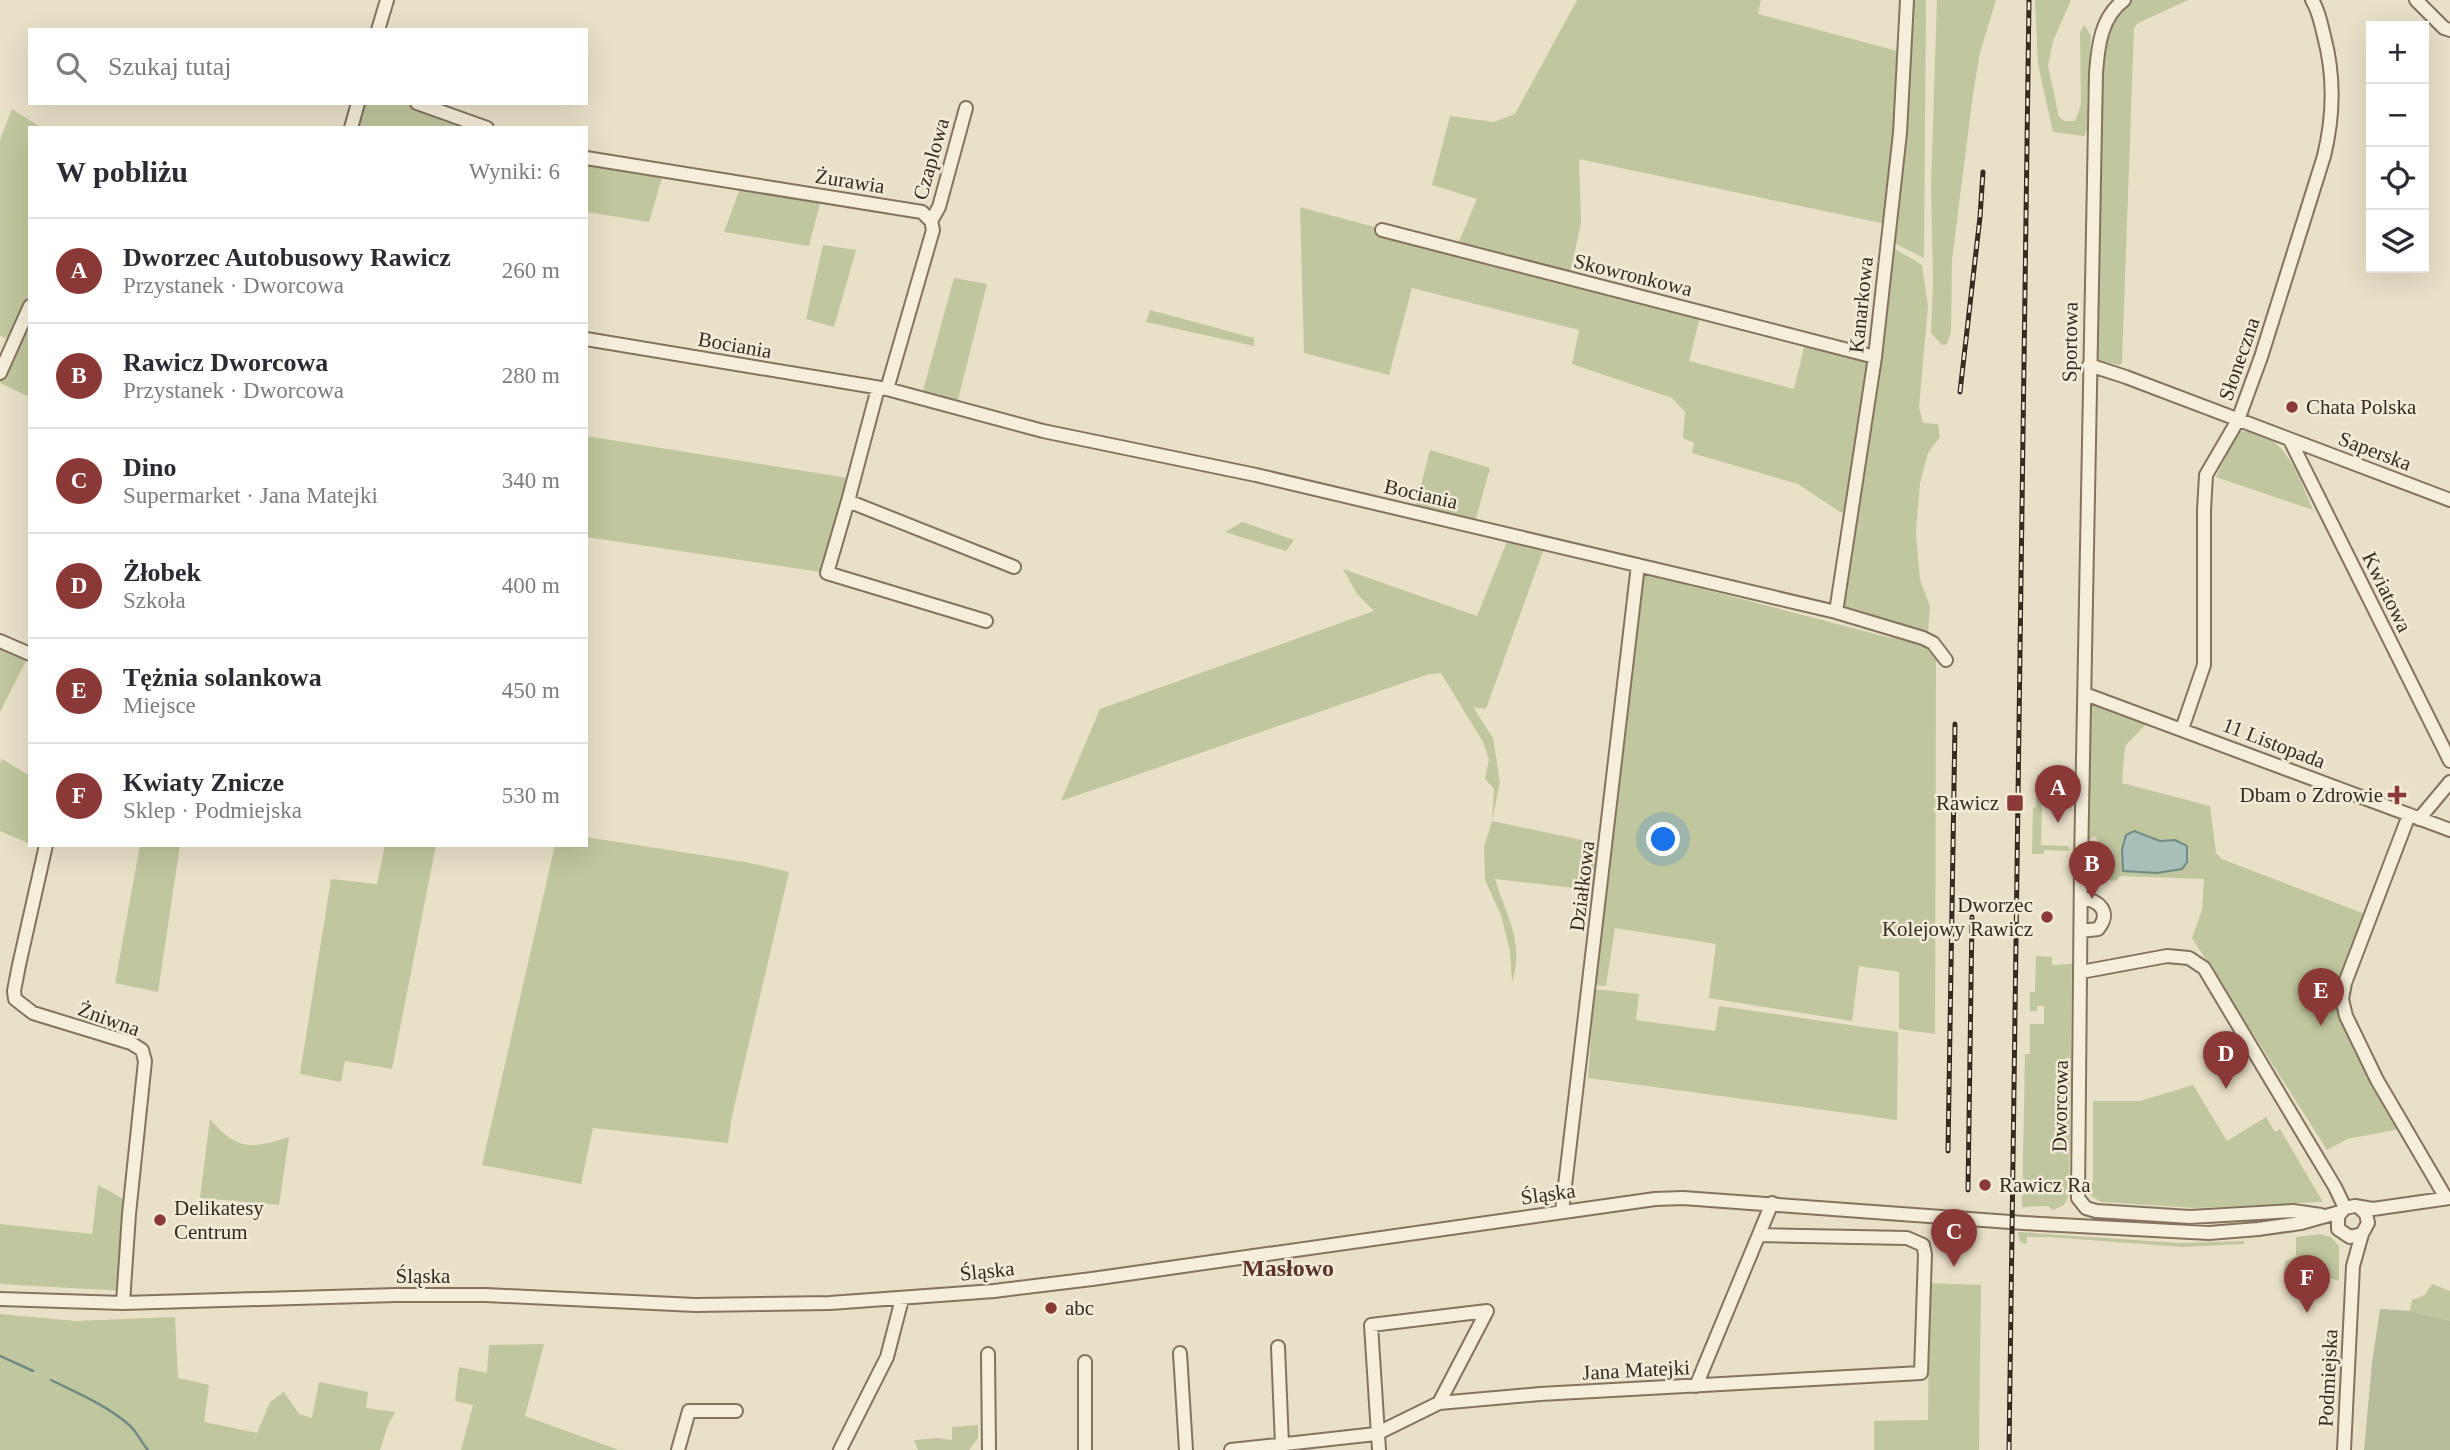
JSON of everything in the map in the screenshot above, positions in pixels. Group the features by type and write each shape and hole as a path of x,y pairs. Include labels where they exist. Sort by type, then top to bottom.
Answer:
{"street":[{"path":"379,28 387,0"},
{"name":"Kanarkowa","path":"1836,612 1875,357 1900,133 1907,0"},
{"name":"Sportowa","path":"2085,694 2089,365 2097,55 2107,18 2123,0"},
{"name":"Słoneczna","path":"2182,729 2204,665 2206,474 2238,420 2261,356 2320,167 2330,125 2332,73 2321,23 2312,0"},
{"path":"2416,0 2444,28 2450,30"},
{"path":"352,126 357,105"},
{"path":"423,105 481,126"},
{"name":"Czaplowa","path":"931,220 939,207 966,108"},
{"name":"Żurawia","path":"588,158 922,212 931,220"},
{"path":"931,220 933,230 827,572 986,621"},
{"name":"Skowronkowa","path":"1381,230 1875,357"},
{"path":"0,373 28,310"},
{"name":"Bociania","path":"588,339 882,388 1043,431 1268,478 1638,565 1836,612 1923,638 1933,643 1946,660"},
{"name":"Saperska","path":"2089,365 2450,500"},
{"name":"Kwiatowa","path":"2290,440 2450,761"},
{"path":"848,501 1014,566"},
{"name":"Działkowa","path":"1562,1211 1638,565"},
{"path":"0,641 28,653"},
{"name":"11 Listopada","path":"2085,694 2450,830"},
{"name":"Dworcowa","path":"2085,694 2078,1198 2091,1210 2190,1217 2302,1211 2323,1216"},
{"path":"2301,1223 2355,1206 2360,1208 2398,1205 2448,1198 2377,1080 2346,1016 2342,999 2345,983 2414,817 2450,782"},
{"name":"Żniwna","path":"46,847 19,965 15,999 33,1013 131,1043 142,1050 145,1061 123,1303"},
{"path":"2081,898 2099,903 2104,914 2098,929 2081,931"},
{"path":"2081,972 2167,956 2189,958 2204,968 2335,1187 2342,1210 2337,1220 2341,1232"},
{"name":"Śląska","path":"0,1299 123,1303 409,1295 522,1296 695,1305 830,1303 994,1290 1172,1269 1562,1211 1669,1198 2209,1233 2301,1223"},
{"path":"1696,1386 1772,1203"},
{"path":"2301,1223 2323,1224 2356,1237 2398,1205"},
{"path":"2360,1208 2366,1214 2365,1229"},
{"name":"Podmiejska","path":"2344,1450 2353,1266 2365,1229"},
{"name":"Podmiejska","path":"2341,1232 2353,1266"},
{"name":"Jana Matejki","path":"1231,1450 1376,1434 1439,1403 1540,1394 1921,1373 1925,1254 1923,1245 1907,1238 1759,1235"},
{"path":"840,1450 887,1357 902,1298"},
{"path":"1379,1450 1371,1325 1487,1311 1439,1403"},
{"path":"1278,1347 1282,1445"},
{"path":"1180,1353 1186,1450"},
{"path":"988,1354 989,1450"},
{"path":"1085,1362 1085,1450"},
{"path":"678,1450 690,1411 736,1411"}],"green space":[{"path":"1577,0 1761,0 1758,14 1905,53 1907,0 1926,0 1924,258 1888,240 1890,225 1579,159 1581,223 1569,278 1701,313 1689,361 1794,389 1806,339 1875,357 1886,252 1895,249 1922,265 1928,306 1919,407 1923,423 1938,424 1940,437 1928,453 1920,483 1916,531 1920,580 1930,606 1928,632 1923,638 1936,650 1935,1034 1899,1029 1899,972 1859,966 1852,1021 1709,998 1716,944 1615,928 1606,986 1590,985 1600,891 1495,879 1515,941 1512,982 1510,951 1501,915 1485,880 1484,847 1492,821 1605,845 1638,565 1648,567 1649,575 1891,638 1894,629 1836,612 1854,521 1798,484 1692,453 1694,443 1683,438 1685,412 1672,398 1572,364 1579,330 1412,288 1389,375 1304,353 1300,207 1456,249 1477,199 1432,185 1450,116 1494,122 1515,114"},
{"path":"1937,0 1996,0 1980,53 1973,94 1952,260 1951,332 1947,344 1942,345 1931,333 1931,186"},
{"path":"2035,0 2071,0 2053,41 2048,66 2059,117 2065,121 2075,121 2081,105 2080,33 2084,25 2091,35 2087,102 2091,122 2084,136 2053,132 2038,64"},
{"path":"2133,0 2188,0 2138,23 2134,28 2120,365 2098,361 2094,356 2103,49 2113,21"},
{"path":"357,105 423,105 481,126 352,126"},
{"path":"12,109 39,126 28,126 28,396 0,383 0,373 12,345 8,339 0,336 0,140"},
{"path":"588,158 664,171 649,222 588,212"},
{"path":"742,183 822,196 809,246 724,232"},
{"path":"823,245 856,250 834,327 806,319"},
{"path":"954,278 987,284 956,408 921,398"},
{"path":"1150,310 1254,338 1254,346 1146,322"},
{"path":"2241,431 2256,433 2280,447 2295,470 2313,510 2216,477 2235,435"},
{"path":"588,436 854,479 827,573 588,537"},
{"path":"1430,450 1490,468 1474,525 1414,512"},
{"path":"1243,522 1294,540 1286,551 1225,532"},
{"path":"1510,534 1546,543 1486,709 1473,707 1493,738 1500,782 1492,821 1494,789 1485,779 1489,759 1483,742 1441,673 1429,674 1061,801 1100,709 1374,611 1357,594 1343,569 1477,616"},
{"path":"0,647 27,659 0,712"},
{"path":"2099,699 2152,718 2125,746 2122,783 2210,806 2216,853 2222,859 2370,916 2342,999 2405,1128 2347,1139 2327,1150 2192,938 2202,910 2204,879 2120,876 2116,881 2107,880 2112,864 2095,836 2086,841 2092,703","holes":["2135,831 2160,841 2175,840 2182,869 2157,873"]},
{"path":"2,759 28,775 28,843 0,831"},
{"path":"2037,775 2075,775 2075,800 2042,800 2041,845 2069,846 2069,851 2044,850 2044,854 2032,854"},
{"path":"588,837 745,862 789,872 728,1143 593,1128 581,1184 482,1165 555,847 588,847"},
{"path":"140,847 180,847 158,992 115,983"},
{"path":"385,847 436,847 392,1069 345,1061 341,1082 300,1074 331,879 377,884"},
{"path":"2036,956 2052,957 2052,965 2072,964 2069,1194 2064,1205 2053,1210 2048,1206 2022,1207 2025,1054 2030,1054 2030,1024 2044,1024 2044,1006 2037,1006 2037,1011 2030,1011 2030,992 2035,992"},
{"path":"1594,989 1639,994 1636,1020 1715,1031 1719,1006 1898,1032 1897,1120 1588,1078"},
{"path":"2193,1085 2227,1141 2266,1117 2275,1132 2280,1129 2323,1202 2196,1208 2101,1202 2088,1194 2086,1182 2093,1183 2093,1101 2140,1101"},
{"path":"210,1119 237,1142 255,1145 289,1137 279,1205 200,1198"},
{"path":"98,1185 131,1203 124,1291 0,1284 0,1224 92,1234"},
{"path":"2018,1232 2179,1243 2244,1241 2244,1244 2182,1247 2027,1237 2027,1244 2020,1242"},
{"path":"2320,1234 2331,1237 2339,1246 2339,1281 2312,1272 2310,1279 2294,1283 2283,1273 2286,1261 2296,1256 2296,1237"},
{"path":"1929,1283 1981,1285 1979,1450 1874,1450 1874,1421 1928,1420"},
{"path":"2432,1284 2450,1291 2450,1321 2410,1311 2412,1300 2425,1295"},
{"path":"2380,1309 2410,1311 2450,1321 2450,1450 2364,1450"},
{"path":"0,1314 76,1321 175,1317 178,1378 209,1385 204,1422 257,1433 270,1402 284,1392 299,1414 312,1418 319,1382 368,1392 366,1408 395,1412 380,1450 0,1450"},
{"path":"544,1344 525,1416 619,1450 461,1450 473,1405 455,1401 459,1367 487,1373 489,1345"},
{"path":"978,1425 978,1438 969,1450 918,1450 914,1440 952,1440 952,1427"}],"water":[{"path":"2134,831 2160,841 2175,840 2187,846 2187,862 2182,869 2157,873 2123,871 2122,849 2126,835"}],"waterway":[{"path":"0,1356 33,1371"},
{"path":"51,1380 119,1417 134,1429 148,1450"}],"railway":[{"path":"2009,1450 2029,0"},
{"path":"1960,392 1983,172"},
{"path":"1948,1151 1955,724"},
{"path":"1968,1190 1972,917"}],"place":[{"name":"Chata Polska","path":"2292,407"},
{"name":"Dbam o Zdrowie","path":"2397,795"},
{"name":"Rawicz","path":"2015,803"},
{"name":"Dworzec Autobusowy Rawicz","path":"2058,823"},
{"name":"Rawicz Dworcowa","path":"2092,899"},
{"name":"Dworzec Kolejowy Rawicz","path":"2047,917"},
{"name":"Tężnia solankowa","path":"2321,1026"},
{"name":"Żłobek","path":"2226,1089"},
{"name":"Rawicz Ra","path":"1985,1185"},
{"name":"Delikatesy Centrum","path":"160,1220"},
{"name":"Dino","path":"1954,1267"},
{"name":"abc","path":"1051,1308"},
{"name":"Kwiaty Znicze","path":"2307,1313"}],"district":[{"name":"Masłowo","path":"1288,1268"}]}
